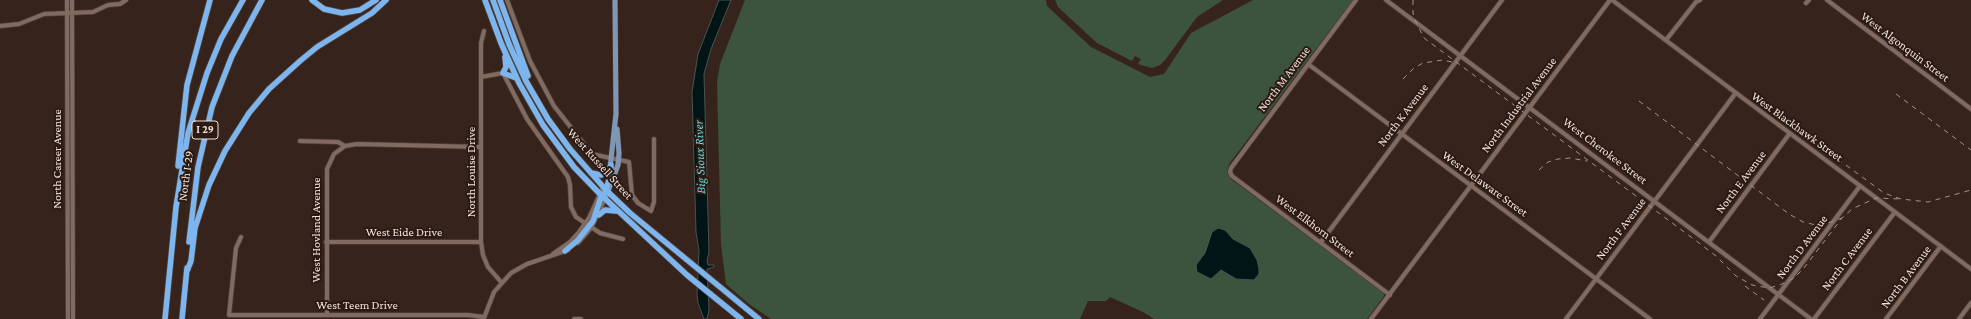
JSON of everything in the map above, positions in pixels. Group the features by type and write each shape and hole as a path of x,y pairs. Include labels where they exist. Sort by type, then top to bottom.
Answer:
{"highway":[{"path":"176,206 185,98 210,0"},
{"name":"North I-29","path":"164,319 176,206 186,146 199,97 221,39 243,0"},
{"name":"North I-29","path":"182,319 195,182 207,125 232,56 262,0"},
{"path":"312,0 324,9 342,13 360,10 376,0"},
{"path":"187,271 191,261 195,228 209,185 225,151 243,122 262,97 292,67 317,47 372,13 386,0"},
{"name":"West Russell Street","path":"485,0 516,78 534,110 574,167 602,197 687,274 741,319"},
{"name":"West Russell Street","path":"493,0 514,54 540,106 560,137 606,190 630,213 687,258 759,319"},
{"path":"500,0 540,106"},
{"path":"504,49 506,67 503,73 509,74 516,78"},
{"path":"589,171 596,175 601,175 608,171 612,162"},
{"path":"565,251 595,216 606,190 611,173 612,162"},
{"path":"598,215 603,210 611,209 623,216"}],"main road":[{"path":"606,190 617,171 619,159 616,114 615,0"},
{"path":"612,162 616,114"}],"street":[{"name":"North Career Avenue","path":"67,0 70,13 73,319"},
{"name":"North Career Avenue","path":"68,319 70,13 72,0"},
{"path":"108,5 112,0"},
{"path":"0,26 19,24 44,14 92,12 108,5 120,4 126,0"},
{"name":"West Russell Street","path":"507,0 530,61 554,106 588,151 595,156 612,162 619,159 627,161 630,164 631,191 634,198 651,211 654,202 654,139"},
{"name":"North M Avenue","path":"1230,172 1230,168 1356,0"},
{"name":"West Cherokee Street","path":"1386,0 1811,319"},
{"name":"North K Avenue","path":"1321,242 1502,0"},
{"name":"West Blackhawk Street","path":"1611,0 1971,269"},
{"name":"North Industrial Avenue","path":"1371,319 1611,0"},
{"path":"1666,40 1696,2 1700,0"},
{"name":"West Algonquin Street","path":"1827,0 1971,110"},
{"name":"North Louise Drive","path":"484,31 481,43 481,242 486,263 493,275 502,283"},
{"name":"West Delaware Street","path":"1308,64 1650,319"},
{"path":"481,77 503,73 527,119 568,177 572,211 578,219 600,233 623,239"},
{"name":"North F Avenue","path":"1566,319 1735,94"},
{"name":"North E Avenue","path":"1709,242 1790,133"},
{"path":"300,141 337,141 346,146 357,144 481,147"},
{"name":"West Hovland Avenue","path":"326,315 327,169 334,154 346,146"},
{"name":"West Elkhorn Street","path":"1230,172 1232,176 1390,295"},
{"name":"North D Avenue","path":"1760,319 1860,186"},
{"path":"548,257 570,242 598,215 602,197"},
{"name":"North C Avenue","path":"1814,319 1895,212"},
{"name":"West Teem Drive","path":"241,236 236,248 229,315 245,317 326,315 468,315 484,318"},
{"name":"West Eide Drive","path":"326,242 481,242"},
{"name":"North B Avenue","path":"1886,319 1941,246"},
{"path":"484,318 491,298 502,283 521,267 565,251"},
{"path":"1959,319 1971,303"},
{"path":"574,319 581,319"}],"green space":[{"path":"745,0 1046,0 1047,6 1091,47 1150,77 1164,74 1191,33 1253,0 1353,0 1229,164 1227,172 1231,179 1384,293 1384,296 1367,319 1154,319 1143,312 1110,297 1106,301 1088,301 1080,319 771,319 749,304 726,284 721,245 717,82 720,64"},
{"path":"1055,0 1223,0 1197,17 1165,60 1160,65 1152,68 1138,64 1141,59 1135,56 1132,61 1097,43 1058,7"}],"water":[{"name":"Big Sioux River","path":"719,0 731,0 711,49 704,74 709,252 707,261 708,265 714,265 714,267 707,269 709,310 707,319 704,319 698,303 697,294 699,251 696,232 692,92 698,54"},
{"path":"1218,228 1225,230 1233,239 1250,248 1257,260 1259,269 1259,274 1254,280 1236,279 1221,270 1211,279 1197,272 1196,265 1205,253 1212,232"}],"railway":[{"path":"1413,0 1413,13 1424,38 1699,243 1716,256 1736,276 1752,285 1769,288 1780,285 1794,278 1804,268 1842,218 1852,209 1876,198 1901,199"},
{"path":"1403,79 1414,68 1423,63 1443,60 1456,63"},
{"path":"1896,94 1971,150"},
{"path":"1639,101 1789,214 1803,222 1816,225 1825,224 1842,218"},
{"path":"1768,103 1790,124 1884,193 1901,199 1928,202 1971,190"},
{"path":"1539,170 1548,162 1558,159 1570,158 1587,161"},
{"path":"1745,286 1764,300"}]}
